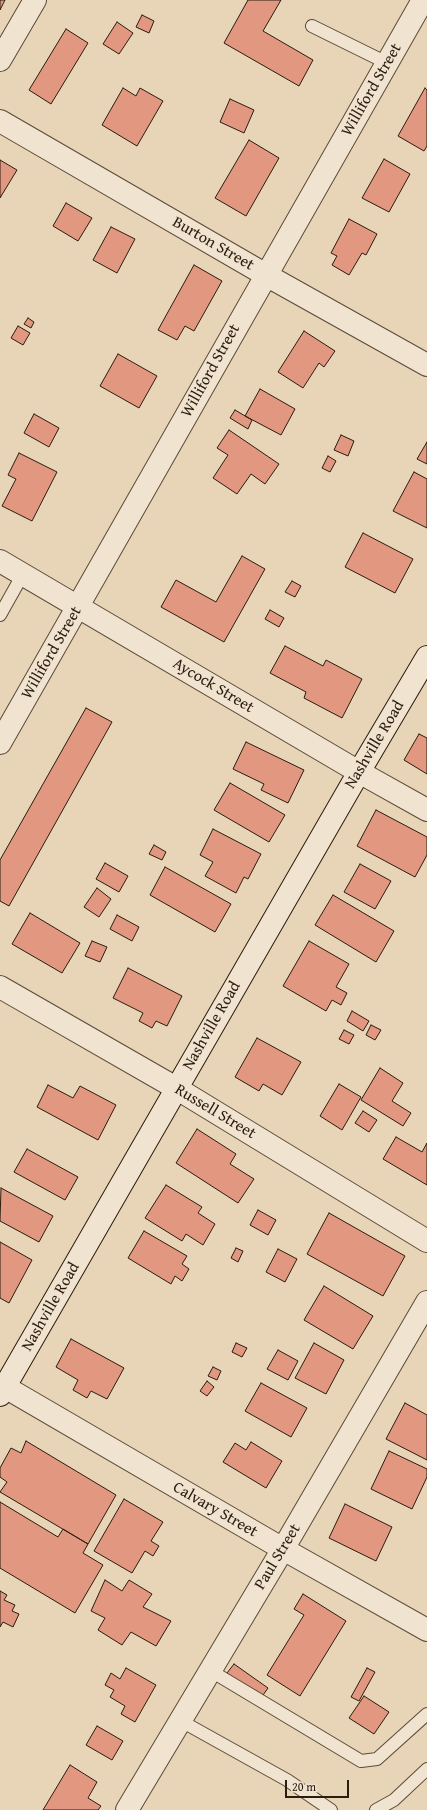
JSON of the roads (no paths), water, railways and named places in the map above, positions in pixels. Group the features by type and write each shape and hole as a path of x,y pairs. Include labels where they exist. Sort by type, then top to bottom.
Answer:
{"street":[{"path":"0,60 34,0"},
{"name":"Williford Street","path":"0,743 423,0"},
{"name":"Burton Street","path":"0,121 266,275 427,365"},
{"name":"Aycock Street","path":"0,561 79,606 359,772 427,810"},
{"name":"Nashville Road","path":"2,1391 176,1088 427,657"},
{"name":"Russell Street","path":"0,987 176,1088 427,1242"},
{"name":"Paul Street","path":"127,1810 211,1671 427,1302"},
{"name":"Calvary Street","path":"2,1391 427,1630"}],"lane":[{"path":"312,26 387,63"},
{"path":"0,615 23,574"},
{"path":"211,1671 251,1697 361,1761 376,1759 427,1714"},
{"path":"181,1721 287,1780 331,1810"},
{"path":"376,1810 394,1800 427,1769"}]}
